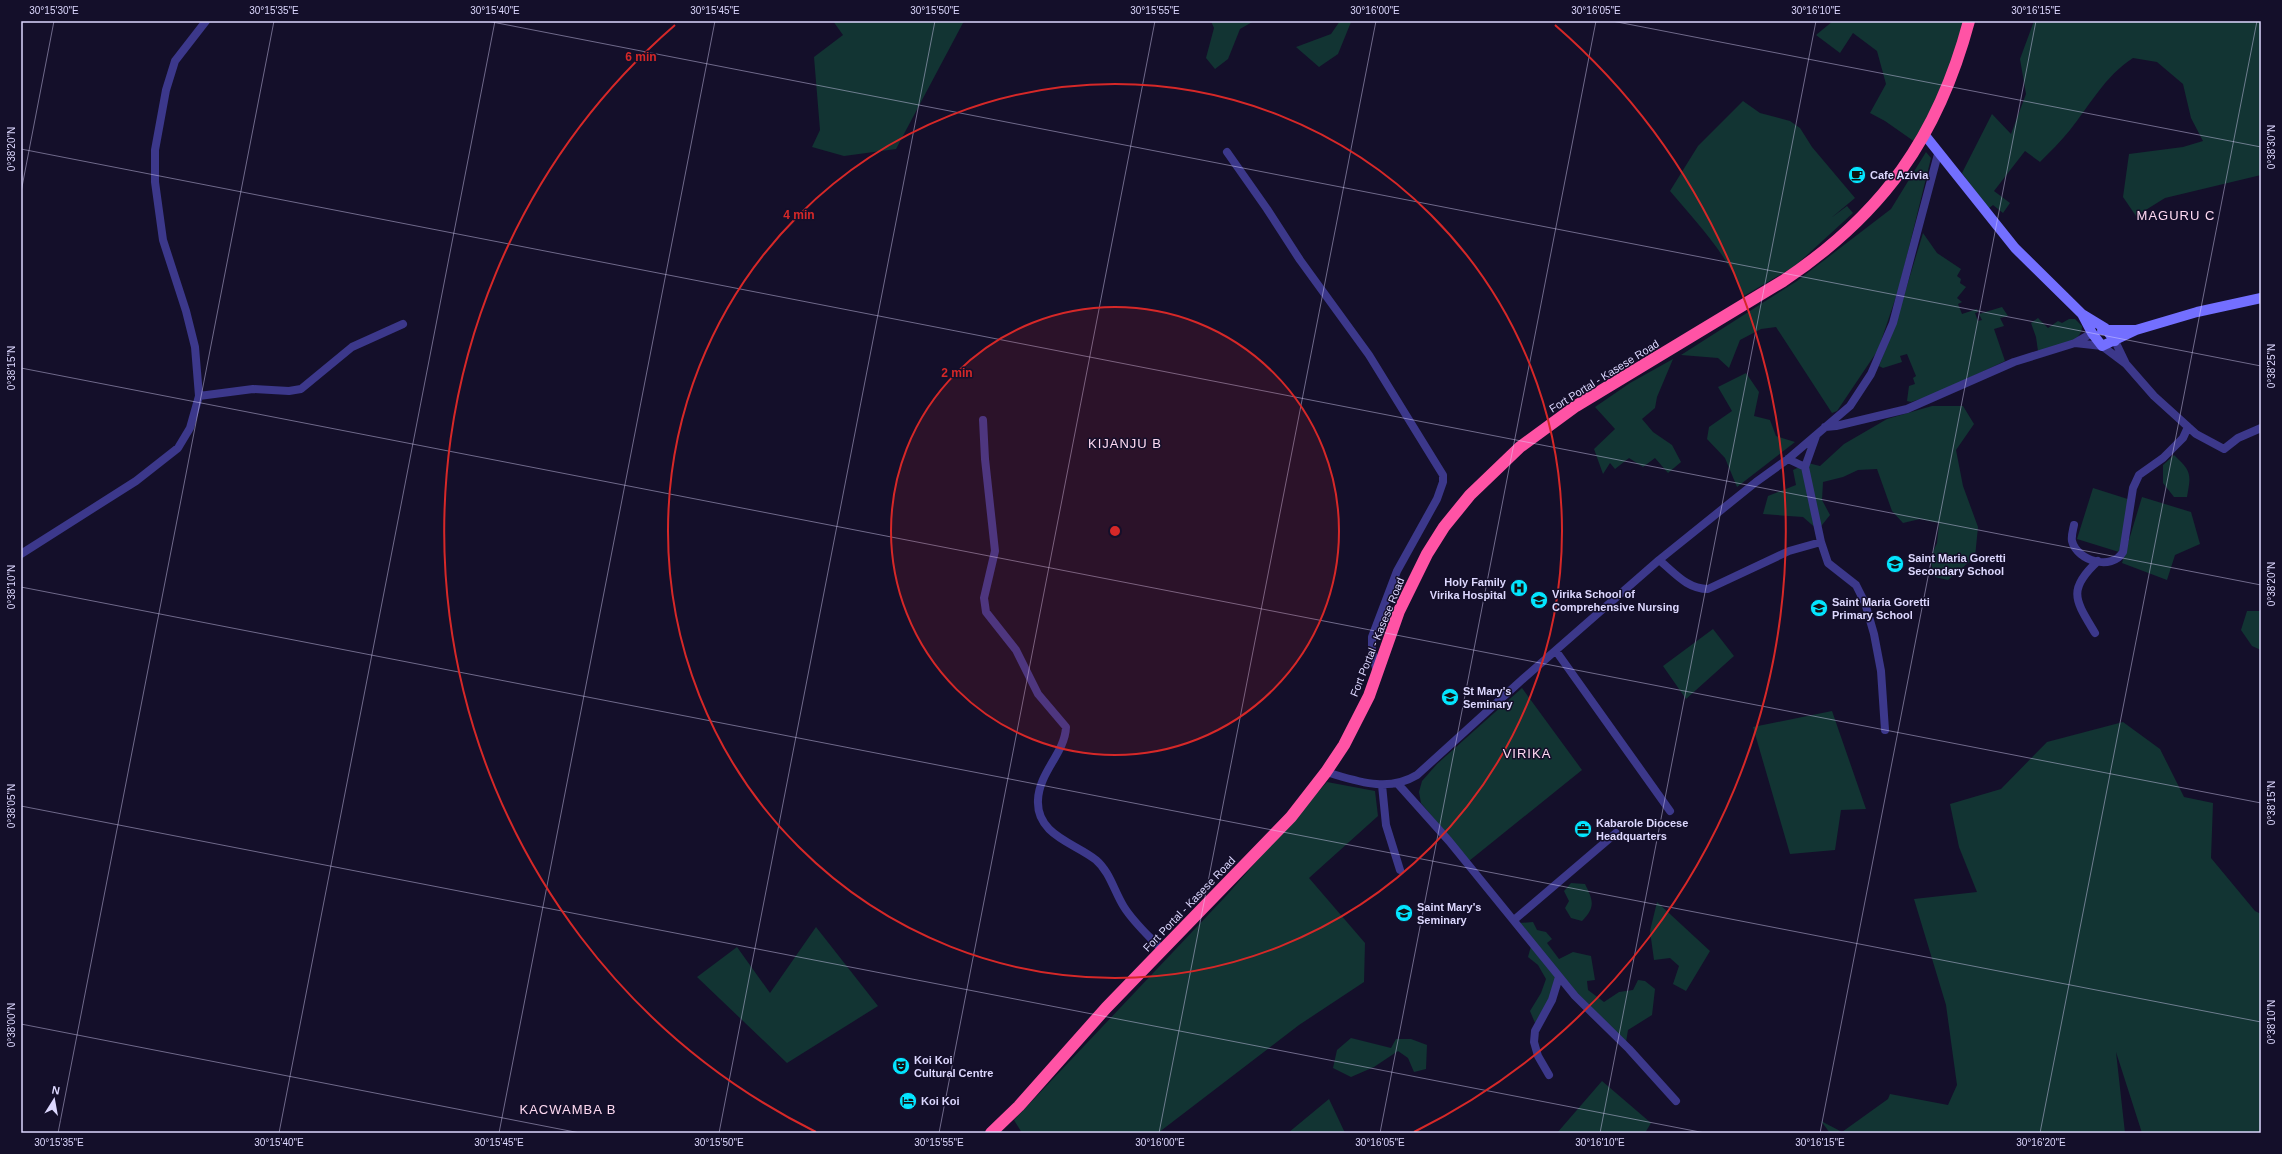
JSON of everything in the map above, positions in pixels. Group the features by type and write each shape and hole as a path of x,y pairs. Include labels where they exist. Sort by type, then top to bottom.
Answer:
{"highway":[{"name":"Fort Portal - Kasese Road","path":"991,1133 1019,1106 1106,1008 1290,817 1326,772 1357,720 1378,676 1399,611 1427,554 1444,527 1470,495 1497,467 1520,447 1576,406 1759,297 1812,262 1853,227 1878,202 1924,134 1946,92 1969,21"}],"street":[{"path":"21,554 136,481 178,448 190,428 199,396 195,347 186,311 163,240 155,182 155,150 166,90 175,61 206,21"},
{"path":"1924,134 1938,154 2002,233 2082,314 2105,328 2115,341 2126,364"},
{"path":"1227,152 1268,209 1300,260 1369,355 1443,475 1443,482 1437,499 1397,572 1372,637 1372,650 1378,676"},
{"path":"1326,772 1382,785 1398,784 1417,775 1659,560 1756,482 1788,459 1850,406 1871,374 1893,323 1938,154"},
{"path":"2075,343 2102,346 2136,330 2197,312 2261,298"},
{"path":"2082,314 2092,333 2102,346 2126,364 2154,396 2196,434 2224,449 2238,438 2261,428"},
{"path":"199,396 253,389 289,391 301,390 352,347 403,324"},
{"path":"1825,427 1836,426 1907,409 2014,362 2075,343 2092,333 2105,328 2136,330"},
{"path":"983,420 985,459 996,551 984,598 986,612 1016,650 1038,694 1066,727 1066,736 1044,776 1040,789 1038,801 1040,812 1045,824 1054,834 1095,859 1103,867 1130,916 1162,950"},
{"path":"2074,525 2072,540 2077,549 2089,558 2109,562 2120,558 2123,552 2133,488 2139,475 2163,458 2183,438 2188,427"},
{"path":"1816,435 1805,467 1821,542 1828,563 1856,585 1865,603 1874,634 1881,670 1885,730"},
{"path":"1788,459 1805,467"},
{"path":"1659,560 1688,586 1708,590 1789,551 1821,542"},
{"path":"2095,633 2080,607 2078,583 2083,574 2098,561"},
{"path":"1556,651 1670,811"},
{"path":"1398,784 1449,841 1559,977 1676,1101"},
{"path":"1382,785 1386,825 1400,870"},
{"path":"1514,920 1616,833"},
{"path":"1549,1075 1538,1056 1534,1042 1535,1032 1552,1000 1559,977"}],"green space":[{"path":"833,21 964,21 896,149 844,156 812,147 820,130 814,57 843,35"},
{"path":"1211,21 1254,21 1240,29 1228,59 1215,69 1206,58 1214,28"},
{"path":"1340,21 1351,22 1338,54 1319,67 1296,47 1331,34"},
{"path":"1833,21 1963,21 1946,84 1915,142 1885,121 1870,113 1886,84 1877,51 1853,33 1840,53 1816,35"},
{"path":"2034,21 2261,21 2261,175 2165,198 2136,216 2123,197 2129,154 2183,147 2203,141 2191,118 2183,84 2157,62 2133,58 2114,73 2098,91 2070,130 2040,162 2025,151 1994,191 2010,203 2003,213 1993,205 1988,209 1962,173 1992,114 2011,134 2026,94 2020,59"},
{"path":"1743,101 1760,113 1790,121 1800,128 1812,147 1855,198 1831,218 1847,206 1853,213 1795,266 1744,296 1730,267 1712,240 1670,191 1698,146"},
{"path":"1926,152 1931,158 1899,288 1878,350 1837,411 1832,413 1776,327 1761,329 1740,340 1729,368 1718,358 1681,355 1797,281 1891,209"},
{"path":"1923,233 1937,253 1961,269 1957,276 1961,279 1960,283 1966,287 1957,298 1962,302 1958,304 1962,314 1977,309 1978,312 1975,313 1978,321 1982,320 1979,314 2002,307 2008,316 2000,318 2004,326 1994,329 2005,361 1936,394 1911,402 1907,401 1909,386 1915,384 1913,378 1916,376 1907,354 1900,356 1902,362 1883,368 1879,366 1896,322"},
{"path":"2038,318 2048,328 2058,321 2062,323 2069,319 2075,319 2082,326 2081,332 2078,337 2066,344 2038,351 2036,337 2031,323"},
{"path":"1673,359 1657,397 1655,408 1642,419 1653,432 1672,445 1681,462 1668,473 1655,458 1643,467 1629,458 1615,469 1610,463 1603,474 1594,449 1615,429 1595,407 1630,383"},
{"path":"1746,373 1759,392 1754,416 1770,420 1776,436 1795,442 1737,487 1725,458 1707,439 1709,427 1732,411 1718,387"},
{"path":"1932,406 1963,406 1974,424 1956,450 1963,486 1978,527 1975,557 1948,580 1935,577 1930,559 1937,543 1939,523 1920,519 1903,523 1892,511 1877,469 1858,470 1843,477 1823,482 1822,500 1830,515 1818,530 1803,517 1763,514 1768,496 1796,485 1793,470 1808,463 1820,466 1844,444 1887,419"},
{"path":"2174,455 2189,474 2187,497 2174,497 2163,483 2163,465"},
{"path":"2093,488 2134,501 2119,552 2077,539"},
{"path":"2142,497 2191,512 2200,544 2175,555 2167,580 2122,563"},
{"path":"2247,611 2261,611 2261,650 2252,646 2241,630"},
{"path":"1713,629 1734,656 1686,699 1663,666"},
{"path":"1522,688 1582,770 1469,861 1421,803 1419,792 1422,781 1437,764"},
{"path":"1832,711 1866,809 1841,810 1835,850 1790,854 1753,727"},
{"path":"2123,722 2160,749 2184,797 2213,803 2211,858 2255,911 2261,914 2261,1133 2142,1133 2116,1052 2125,1133 1830,1133 1821,1121 1842,1132 1888,1099 1890,1094 1948,1105 1957,1085 1946,1005 1914,899 1977,892 1959,847 1950,804 2001,789 2047,742"},
{"path":"1327,782 1375,791 1378,816 1309,878 1365,943 1364,982 1299,1025 1158,1133 1022,1133 1014,1120 1226,896"},
{"path":"1571,883 1585,884 1590,895 1592,903 1590,912 1582,921 1571,918 1565,908 1569,901 1564,891"},
{"path":"1657,902 1710,951 1686,991 1673,984 1679,966 1670,958 1654,960 1650,931"},
{"path":"1533,922 1537,930 1546,932 1552,939 1547,943 1559,959 1573,952 1591,956 1595,980 1587,981 1588,990 1604,1002 1619,992 1633,990 1638,980 1645,981 1655,989 1652,1015 1628,1030 1626,1042 1576,993 1519,923"},
{"path":"816,927 878,1006 787,1063 697,977 737,947 770,993"},
{"path":"1531,946 1556,978 1551,996 1535,1023 1530,1011 1541,993 1546,979 1538,965 1528,957"},
{"path":"1351,1038 1391,1048 1396,1039 1411,1039 1427,1045 1426,1069 1414,1072 1408,1058 1398,1051 1374,1067 1351,1077 1333,1068 1337,1050"},
{"path":"1602,1081 1651,1123 1645,1133 1557,1133"},
{"path":"1329,1099 1345,1133 1288,1133"}],"place":[{"name":"Cafe Azivia","path":"1857,175"},
{"name":"Saint Maria Goretti Secondary School","path":"1895,564"},
{"name":"Holy Family Virika Hospital","path":"1519,588"},
{"name":"Virika School of Comprehensive Nursing","path":"1539,600"},
{"name":"Saint Maria Goretti Primary School","path":"1819,608"},
{"name":"St Mary's Seminary","path":"1450,697"},
{"name":"Kabarole Diocese Headquarters","path":"1583,829"},
{"name":"Saint Mary's Seminary","path":"1404,913"},
{"name":"Koi Koi Cultural Centre","path":"901,1066"},
{"name":"Koi Koi","path":"908,1101"}],"district":[{"name":"MAGURU C","path":"2176,215"},
{"name":"KIJANJU B","path":"1125,443"},
{"name":"VIRIKA","path":"1527,753"},
{"name":"KACWAMBA B","path":"568,1109"}]}
